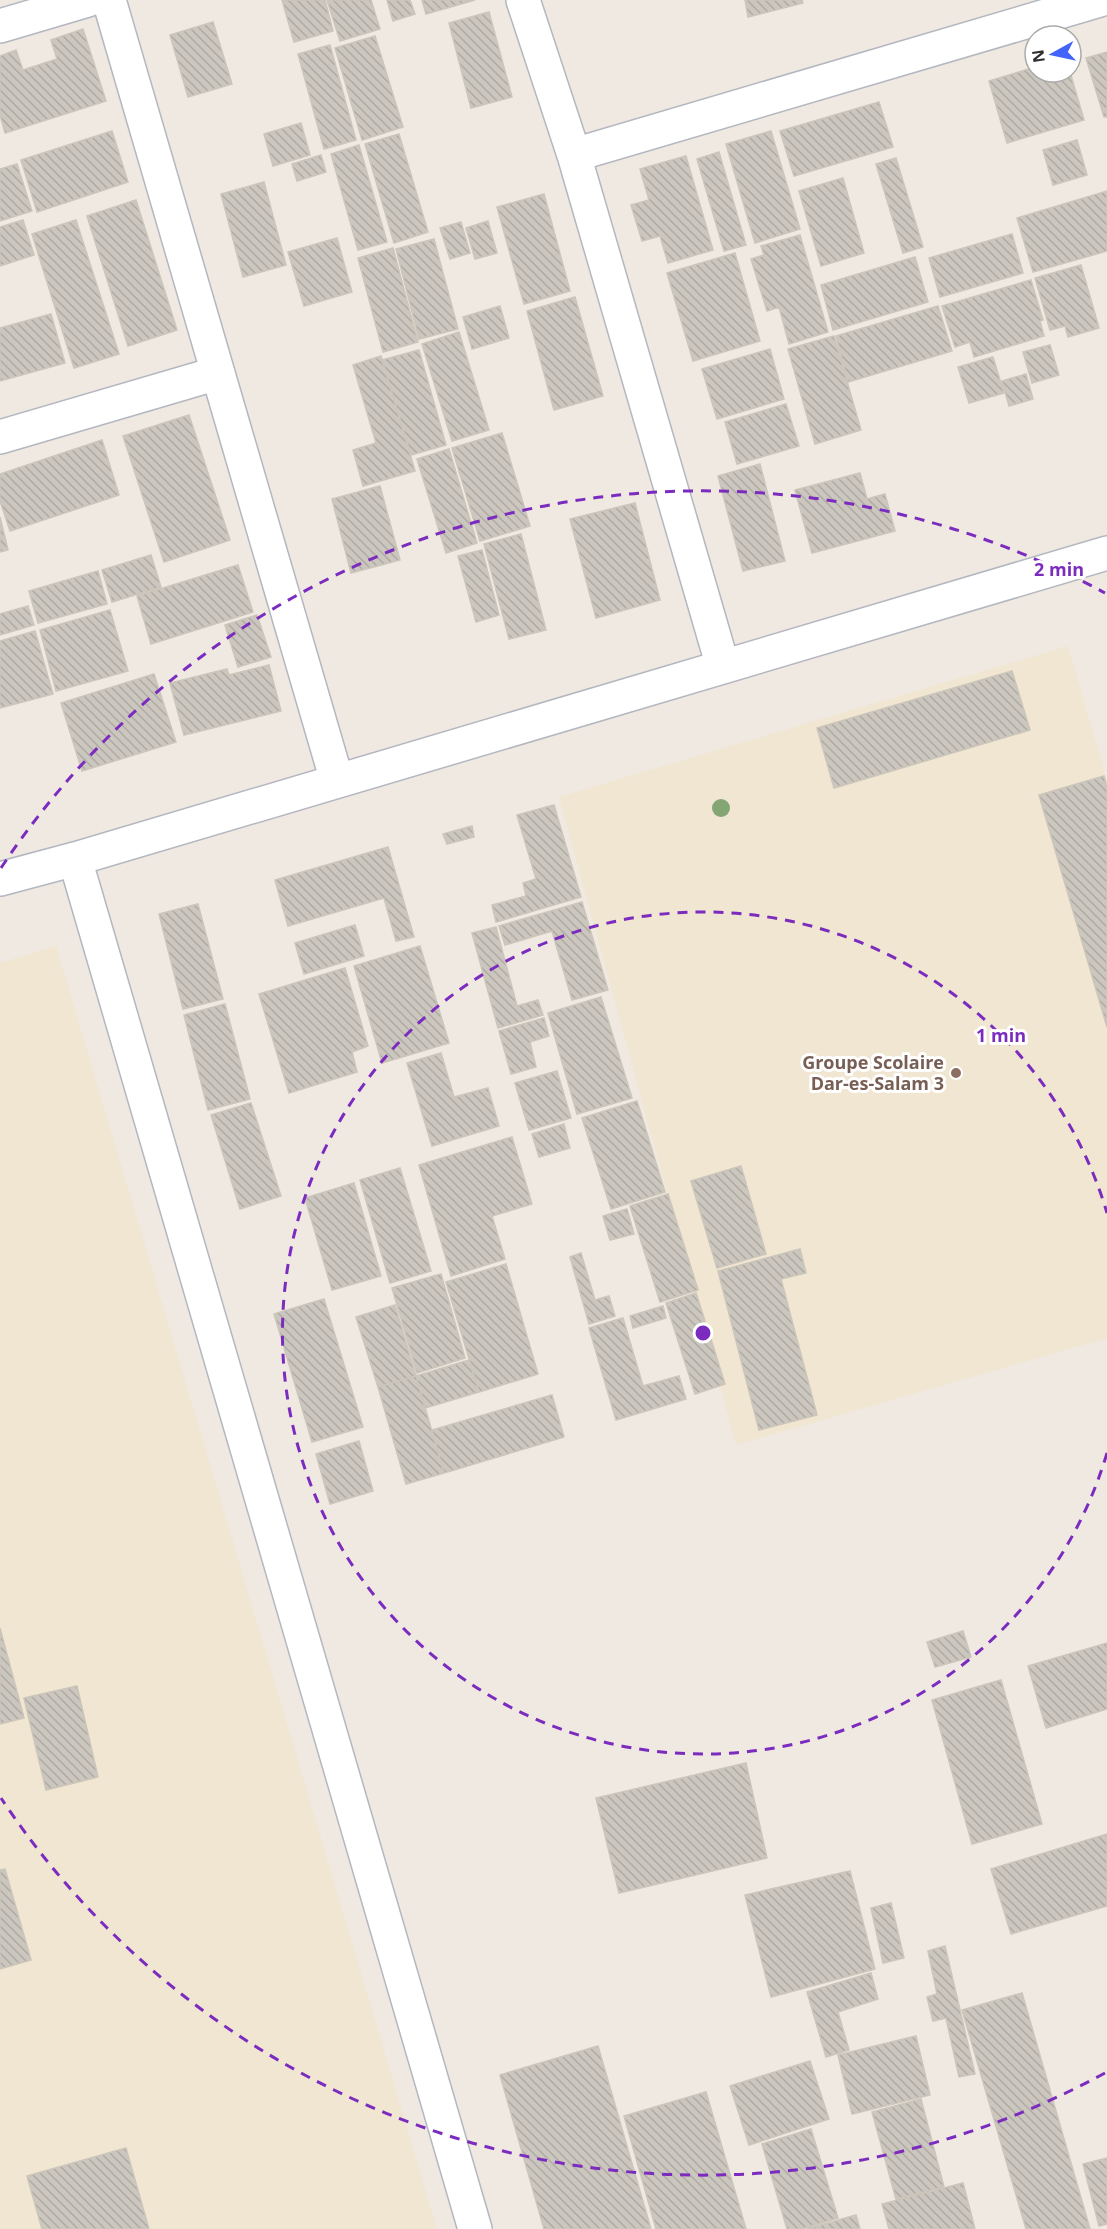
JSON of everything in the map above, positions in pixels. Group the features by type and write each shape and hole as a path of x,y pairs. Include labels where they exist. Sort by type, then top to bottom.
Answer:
{"street":[{"path":"0,26 88,0"},
{"path":"109,0 337,781"},
{"path":"523,0 574,154 723,667"},
{"path":"574,154 1100,0"},
{"path":"0,437 218,373"},
{"path":"0,879 75,859 1107,554"},
{"path":"75,859 475,2229"}],"shaded area":[{"path":"1068,646 1107,781 1107,1338 736,1445 559,797"},
{"path":"56,946 437,2229 0,2229 0,963"}],"building":[{"path":"282,0 325,0 333,31 294,42"},
{"path":"327,0 371,0 380,29 340,41"},
{"path":"387,0 410,0 415,14 393,21"},
{"path":"422,0 475,0 426,14"},
{"path":"745,0 802,0 803,3 748,17"},
{"path":"489,12 512,97 471,108 449,23"},
{"path":"213,22 232,84 188,97 170,35"},
{"path":"83,29 106,101 5,133 0,115 0,56 16,50 23,70 57,59 51,40"},
{"path":"375,36 403,127 362,140 335,48"},
{"path":"330,45 356,140 324,149 298,54"},
{"path":"1107,52 1107,117 1104,117 1086,58"},
{"path":"1023,71 1023,84 1074,84 1084,120 1007,143 989,81"},
{"path":"879,102 893,147 794,176 780,131"},
{"path":"301,123 310,155 273,166 264,134"},
{"path":"112,131 128,182 37,212 21,160"},
{"path":"771,131 800,229 755,243 726,144"},
{"path":"399,134 428,232 394,243 365,144"},
{"path":"1077,140 1087,175 1053,185 1043,150"},
{"path":"359,145 387,242 358,250 331,154"},
{"path":"719,152 746,245 724,251 697,159"},
{"path":"321,155 326,172 297,181 292,164"},
{"path":"686,156 713,250 668,263 660,236 642,241 631,205 649,200 640,169"},
{"path":"896,158 923,247 903,253 876,164"},
{"path":"17,164 32,211 0,221 0,169"},
{"path":"843,178 864,253 821,266 799,191"},
{"path":"264,182 286,265 243,277 221,194"},
{"path":"1107,191 1107,251 1033,272 1017,218"},
{"path":"544,194 570,291 524,304 497,207"},
{"path":"136,200 177,330 128,346 87,216"},
{"path":"23,220 34,255 0,266 0,227"},
{"path":"76,220 119,354 74,368 32,234"},
{"path":"488,221 497,253 475,259 466,228"},
{"path":"461,222 470,253 450,259 440,228"},
{"path":"1012,234 1023,273 940,297 929,258"},
{"path":"800,235 828,332 789,344 779,307 767,311 751,259 764,255 761,246"},
{"path":"337,238 352,292 304,306 288,252"},
{"path":"434,239 458,329 419,339 396,249"},
{"path":"393,248 418,342 383,352 358,258"},
{"path":"735,253 760,341 693,361 667,273"},
{"path":"915,257 928,302 833,330 821,285"},
{"path":"1081,265 1099,328 1068,337 1065,326 1050,330 1035,278"},
{"path":"1031,280 1043,320 1040,321 1044,336 974,357 970,342 955,347 942,306"},
{"path":"575,297 603,396 554,410 527,311"},
{"path":"500,306 509,338 472,349 463,317"},
{"path":"938,306 952,351 848,382 836,336"},
{"path":"51,314 65,363 0,381 0,328"},
{"path":"459,332 489,430 452,441 422,344"},
{"path":"834,336 861,430 815,444 788,349"},
{"path":"1050,345 1059,375 1032,383 1023,352"},
{"path":"770,349 784,399 717,419 702,369"},
{"path":"419,350 446,445 411,455 382,360"},
{"path":"381,356 415,471 363,486 353,450 376,443 353,365"},
{"path":"993,357 1004,393 969,403 958,367"},
{"path":"1026,374 1033,399 1009,406 1002,381"},
{"path":"786,404 799,446 737,464 725,422"},
{"path":"189,415 230,540 164,562 123,436"},
{"path":"502,433 530,526 480,541 452,448"},
{"path":"102,440 119,495 10,531 0,501 0,474"},
{"path":"449,449 477,543 446,553 417,459"},
{"path":"760,464 785,561 743,571 718,476"},
{"path":"860,473 867,499 885,494 895,531 812,553 795,490"},
{"path":"380,486 400,560 351,573 332,499"},
{"path":"635,503 660,600 596,618 570,519"},
{"path":"0,517 8,550 0,552"},
{"path":"521,534 546,630 509,639 484,544"},
{"path":"482,550 499,615 476,622 458,556"},
{"path":"151,555 161,587 112,602 102,570"},
{"path":"238,565 253,612 151,644 137,596"},
{"path":"98,571 107,604 38,623 29,591"},
{"path":"28,606 34,625 0,635 0,614"},
{"path":"110,610 128,671 56,691 40,630"},
{"path":"257,615 271,657 238,667 225,625"},
{"path":"35,631 53,694 0,708 0,641"},
{"path":"269,665 281,711 184,735 170,683 227,669 229,675"},
{"path":"1012,671 1030,730 834,788 817,728"},
{"path":"154,674 176,742 82,771 61,703"},
{"path":"1104,776 1107,787 1107,1027 1039,795"},
{"path":"554,805 581,897 496,922 492,905 526,896 523,883 536,879 517,815"},
{"path":"472,826 474,837 447,844 443,834"},
{"path":"388,847 414,937 396,941 384,898 288,926 275,880"},
{"path":"582,902 608,990 572,1000 552,931 505,945 499,926"},
{"path":"198,904 223,999 183,1009 159,914"},
{"path":"355,925 364,956 304,974 295,943"},
{"path":"496,927 517,1006 538,1000 543,1015 498,1028 472,933"},
{"path":"420,946 449,1043 382,1063 354,966"},
{"path":"345,968 368,1046 352,1052 357,1072 289,1093 259,994"},
{"path":"601,997 632,1098 577,1114 548,1013"},
{"path":"225,1004 250,1099 208,1110 184,1015"},
{"path":"544,1018 549,1036 530,1042 536,1067 511,1074 499,1031"},
{"path":"441,1053 454,1097 488,1088 499,1126 432,1146 407,1063"},
{"path":"557,1071 571,1118 529,1130 515,1083"},
{"path":"637,1101 665,1192 611,1209 582,1118"},
{"path":"251,1103 281,1196 240,1209 211,1115"},
{"path":"564,1124 570,1148 539,1157 532,1134"},
{"path":"512,1137 532,1204 492,1216 505,1259 451,1276 419,1165"},
{"path":"741,1166 766,1254 717,1268 691,1181"},
{"path":"400,1168 431,1271 390,1283 360,1180"},
{"path":"354,1183 381,1276 332,1290 305,1198"},
{"path":"668,1194 698,1290 660,1302 630,1206"},
{"path":"627,1209 634,1234 610,1240 603,1216"},
{"path":"800,1249 806,1273 781,1279 817,1415 759,1430 718,1271"},
{"path":"581,1253 595,1300 609,1296 615,1316 589,1324 570,1257"},
{"path":"506,1264 538,1374 479,1392 446,1282"},
{"path":"441,1274 465,1358 417,1373 392,1288"},
{"path":"696,1293 705,1321 698,1324 702,1335 709,1333 725,1384 695,1394 666,1303"},
{"path":"324,1299 363,1427 312,1442 274,1314"},
{"path":"395,1305 416,1376 378,1387 356,1317"},
{"path":"663,1306 666,1318 633,1328 630,1316"},
{"path":"623,1318 643,1386 679,1376 686,1399 616,1420 589,1328"},
{"path":"469,1360 479,1392 425,1408 416,1376"},
{"path":"416,1376 444,1473 406,1484 378,1387"},
{"path":"552,1395 564,1437 444,1473 432,1430"},
{"path":"359,1441 373,1491 330,1504 316,1454"},
{"path":"0,1628 24,1718 0,1724"},
{"path":"963,1631 971,1657 935,1667 927,1642"},
{"path":"1107,1643 1107,1709 1046,1728 1028,1666"},
{"path":"1001,1680 1042,1824 972,1844 932,1700"},
{"path":"77,1686 98,1777 46,1790 24,1698"},
{"path":"746,1763 767,1858 619,1893 596,1798"},
{"path":"1107,1834 1107,1906 1011,1934 991,1869"},
{"path":"5,1869 31,1960 0,1969 0,1870"},
{"path":"850,1871 875,1969 771,1997 745,1895"},
{"path":"891,1903 904,1958 883,1963 871,1908"},
{"path":"945,1946 975,2074 959,2077 946,2018 933,2021 927,1997 937,1994 928,1951"},
{"path":"871,1973 878,1999 838,2012 849,2050 826,2057 807,1992"},
{"path":"1022,1993 1090,2229 1026,2229 962,2010"},
{"path":"916,2036 930,2095 852,2114 838,2055"},
{"path":"598,2046 651,2229 544,2229 500,2075"},
{"path":"810,2061 829,2119 749,2145 730,2086"},
{"path":"706,2092 746,2229 656,2229 624,2116"},
{"path":"921,2099 944,2187 896,2199 872,2112"},
{"path":"811,2129 838,2218 802,2229 787,2229 762,2144"},
{"path":"126,2148 149,2229 42,2229 27,2176"},
{"path":"1107,2158 1107,2224 1099,2226 1083,2164"},
{"path":"963,2183 975,2229 889,2229 882,2204"},
{"path":"856,2215 860,2229 807,2229"}],"place":[{"name":"Groupe Scolaire Dar-es-Salam 3","path":"956,1073"}]}
